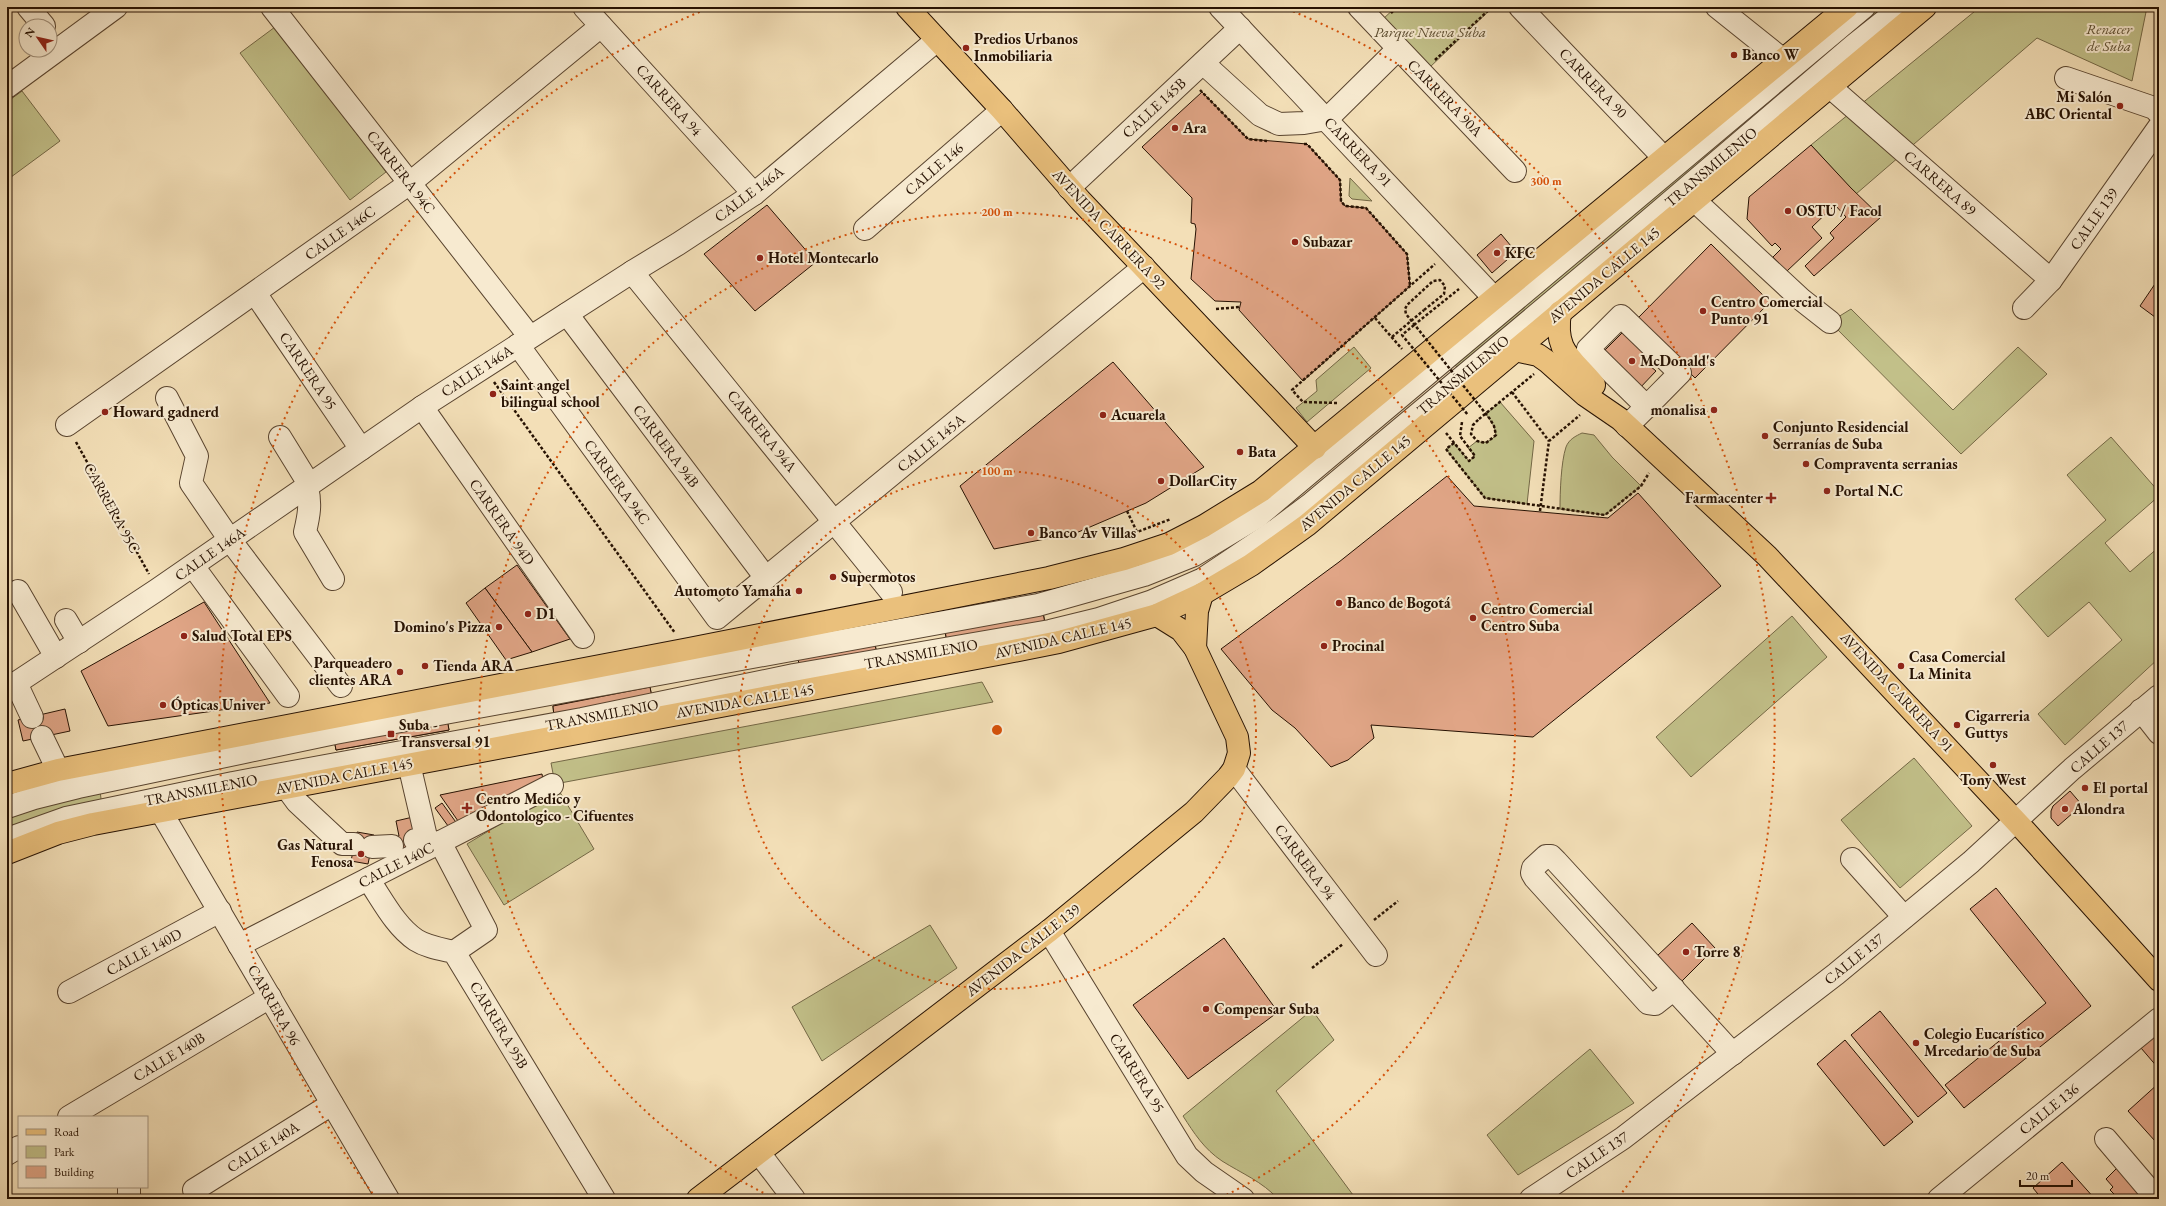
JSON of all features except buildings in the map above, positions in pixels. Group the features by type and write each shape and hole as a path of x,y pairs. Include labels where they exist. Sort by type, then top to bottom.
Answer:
{"main road":[{"name":"AVENIDA CARRERA 92","path":"907,7 1002,110 1069,188 1315,448"},
{"path":"7,784 58,770 681,651 1049,578 1124,559 1169,544 1227,513 1261,491 1665,159 1782,59 1847,7"},
{"name":"AVENIDA CALLE 145","path":"7,853 58,834 93,824 160,810 1003,653 1059,642 1157,615 1202,594 1250,565 1307,525 1925,7"},
{"name":"AVENIDA CARRERA 91","path":"1560,312 1559,337 1564,350 1624,423"},
{"name":"AVENIDA CARRERA 91","path":"1515,350 1538,356 1548,362 1585,395 1624,423 1772,561 2016,821 2159,980"},
{"path":"1195,648 1197,611 1202,594"},
{"path":"1157,615 1181,630 1195,648 1236,737 1239,754 1234,769"},
{"name":"AVENIDA CALLE 139","path":"698,1199 1049,931 1194,812 1234,769"}],"street":[{"path":"28,7 37,18"},
{"path":"58,40 116,7"},
{"name":"CARRERA 94C","path":"272,7 410,184 524,341 717,618"},
{"name":"CARRERA 91","path":"1220,7 1495,299"},
{"name":"CARRERA 90A","path":"1359,7 1515,172"},
{"name":"CARRERA 90","path":"1520,7 1665,159"},
{"path":"1717,7 1782,59"},
{"name":"TRANSMILENIO","path":"7,807 34,798 78,787 335,733 1038,605 1144,575 1194,555 1257,517 1864,7"},
{"name":"TRANSMILENIO","path":"7,839 66,818 233,783 582,719 794,676 1050,631 1099,619 1157,599 1203,579 1276,530 1312,503 1626,240 1854,45 1902,7"},
{"name":"CALLE 146C","path":"67,426 410,184 596,14"},
{"name":"CARRERA 94","path":"596,14 754,194"},
{"name":"CALLE 145B","path":"1069,188 1240,28"},
{"name":"CALLE 146A","path":"11,686 230,540 275,518 310,484 422,407 754,194 937,40"},
{"path":"1195,70 1260,116 1279,124 1298,124 1327,120 1398,49"},
{"path":"7,87 38,58"},
{"path":"2066,78 2154,108 2159,113"},
{"name":"CARRERA 89","path":"1829,86 2052,280"},
{"name":"CALLE 146","path":"865,229 1002,110"},
{"name":"CALLE 139","path":"2024,308 2052,280 2159,127"},
{"path":"1694,200 1802,300 1830,322"},
{"name":"CALLE 145A","path":"717,618 1144,267"},
{"name":"CARRERA 94A","path":"632,272 836,521 891,592"},
{"name":"CARRERA 95","path":"255,293 361,449"},
{"name":"CARRERA 94B","path":"566,314 766,578"},
{"path":"167,398 197,456 191,483 230,540 341,686"},
{"name":"CARRERA 94D","path":"422,407 583,637"},
{"path":"1624,423 1647,407"},
{"path":"280,437 310,484 307,487 310,500 310,513 305,532 333,579"},
{"path":"193,566 288,696"},
{"path":"18,592 56,657"},
{"path":"66,620 79,642"},
{"path":"11,686 32,717"},
{"name":"CALLE 137","path":"1531,1199 1623,1138 1836,974 1971,862 2072,769 2159,696"},
{"path":"2141,710 2159,733"},
{"path":"42,737 58,770"},
{"path":"409,764 426,837 415,840"},
{"name":"CARRERA 94","path":"1234,769 1376,956"},
{"name":"CALLE 140C","path":"239,945 552,785"},
{"path":"286,787 297,802 342,844 373,846"},
{"name":"CARRERA 96","path":"160,810 388,1199"},
{"path":"368,879 396,920 416,940 433,947 454,952 486,930 440,842"},
{"path":"1674,989 1655,1004 1648,1003 1535,878 1532,873 1533,868 1546,856 1551,856 1674,989 1733,1054"},
{"path":"1852,859 1904,917"},
{"name":"CALLE 140D","path":"69,992 220,911"},
{"name":"CARRERA 95","path":"1049,931 1186,1156 1204,1172 1243,1199"},
{"name":"CARRERA 95B","path":"454,952 604,1199"},
{"name":"CALLE 140B","path":"82,1114 270,997"},
{"name":"CALLE 136","path":"1939,1199 2159,1019"},
{"name":"CALLE 140A","path":"194,1190 332,1104"},
{"path":"2106,1139 2157,1199"},
{"path":"7,1154 18,1148"},
{"path":"759,1153 794,1199"},
{"path":"129,1188 129,1199"}],"path":[{"path":"1421,72 1492,7"},
{"path":"1195,70 1248,139 1270,141"},
{"path":"1302,144 1307,144 1340,180 1341,201 1346,206 1366,208 1407,254 1410,286"},
{"path":"1340,403 1303,402 1292,390 1438,262"},
{"path":"1392,337 1424,310 1444,294 1445,286 1440,280 1433,281 1404,309 1406,314 1414,325 1480,406 1494,426 1496,435 1486,443 1477,441 1471,434 1473,425 1480,419 1512,392 1536,373"},
{"path":"1451,295 1402,335 1468,415"},
{"path":"1216,309 1240,307"},
{"path":"1375,318 1403,351"},
{"path":"483,367 679,637"},
{"path":"1512,392 1549,441"},
{"path":"1442,429 1469,461 1475,456 1460,436 1460,426 1468,415 1480,406"},
{"path":"1540,511 1549,441 1581,414"},
{"name":"CARRERA 95C","path":"67,426 157,590"},
{"path":"1454,443 1446,449 1485,498 1605,515 1641,486 1649,473"},
{"path":"1127,512 1137,532 1177,517"}],"green space":[{"name":"Parque Nueva Suba","path":"1396,7 1493,7 1429,68 1383,19"},
{"path":"1872,7 1894,7 1460,371 1451,360"},
{"name":"Renacer de Suba","path":"1980,7 2147,7 2132,81 2037,38 1856,194 1811,145"},
{"path":"275,27 386,172 350,200 240,53"},
{"path":"22,91 60,141 7,180 7,102"},
{"path":"1350,178 1372,201 1352,199 1349,196"},
{"path":"1851,309 1953,410 2018,347 2047,374 1961,454 1830,322"},
{"path":"1354,347 1371,368 1307,422 1296,408 1317,391 1316,380"},
{"path":"1500,402 1534,441 1527,504 1485,498 1446,449 1454,443 1469,461 1475,456 1468,448 1477,441 1483,443 1491,440 1496,435 1494,426 1486,414"},
{"path":"1582,433 1594,435 1612,457 1641,486 1605,515 1560,509 1564,453 1567,444"},
{"path":"2111,437 2159,492 2159,496 2105,543 2130,572 2159,547 2159,658 2065,745 2038,714 2122,640 2089,602 2048,637 2015,599 2106,520 2067,475"},
{"path":"1792,616 1827,657 1691,777 1656,737"},
{"path":"982,682 993,702 555,784 551,763"},
{"path":"1914,758 1972,826 1900,888 1841,820"},
{"path":"558,789 594,849 504,905 467,844"},
{"path":"100,791 102,806 7,833 7,817 70,797"},
{"path":"930,925 957,968 822,1061 792,1007"},
{"path":"1312,1010 1334,1040 1276,1091 1356,1199 1278,1199 1259,1183 1222,1161 1210,1151 1195,1135 1183,1116"},
{"path":"1590,1049 1634,1103 1518,1175 1487,1135"}],"place":[{"name":"Predios Urbanos Inmobiliaria","path":"966,48"},
{"name":"Banco W","path":"1734,55"},
{"name":"Mi Salón ABC Oriental","path":"2120,106"},
{"name":"Ara","path":"1175,128"},
{"name":"OSTU / Facol","path":"1788,211"},
{"name":"Subazar","path":"1295,242"},
{"name":"KFC","path":"1497,253"},
{"name":"Hotel Montecarlo","path":"760,258"},
{"name":"Centro Comercial Punto 91","path":"1703,311"},
{"name":"McDonald's","path":"1632,361"},
{"name":"Saint angel bilingual school","path":"493,394"},
{"name":"monalisa","path":"1714,410"},
{"name":"Howard gadnerd","path":"105,412"},
{"name":"Acuarela","path":"1103,415"},
{"name":"Conjunto Residencial Serranías de Suba","path":"1765,436"},
{"name":"Bata","path":"1240,452"},
{"name":"Compraventa serranias","path":"1806,464"},
{"name":"DollarCity","path":"1161,481"},
{"name":"Portal N.C","path":"1827,491"},
{"name":"Farmacenter","path":"1771,498"},
{"name":"Banco Av Villas","path":"1031,533"},
{"name":"Supermotos","path":"833,577"},
{"name":"Automoto Yamaha","path":"799,591"},
{"name":"Banco de Bogotá","path":"1339,603"},
{"name":"D1","path":"528,614"},
{"name":"Centro Comercial Centro Suba","path":"1473,618"},
{"name":"Domino's Pizza","path":"499,627"},
{"name":"Salud Total EPS","path":"184,636"},
{"name":"Procinal","path":"1324,646"},
{"name":"Tienda ARA","path":"425,666"},
{"name":"Casa Comercial La Minita","path":"1901,666"},
{"name":"Parqueadero clientes ARA","path":"400,672"},
{"name":"Ópticas Univer","path":"163,705"},
{"name":"Cigarreria Guttys","path":"1957,725"},
{"name":"Suba - Transversal 91","path":"391,734"},
{"name":"Tony West","path":"1993,765"},
{"name":"El portal","path":"2085,788"},
{"name":"Centro Medico y Odontologico - Cifuentes","path":"467,808"},
{"name":"Alondra","path":"2065,809"},
{"name":"Gas Natural Fenosa","path":"361,854"},
{"name":"Torre 8","path":"1686,952"},
{"name":"Compensar Suba","path":"1206,1009"},
{"name":"Colegio Eucarístico Mrcedario de Suba","path":"1916,1043"}]}
